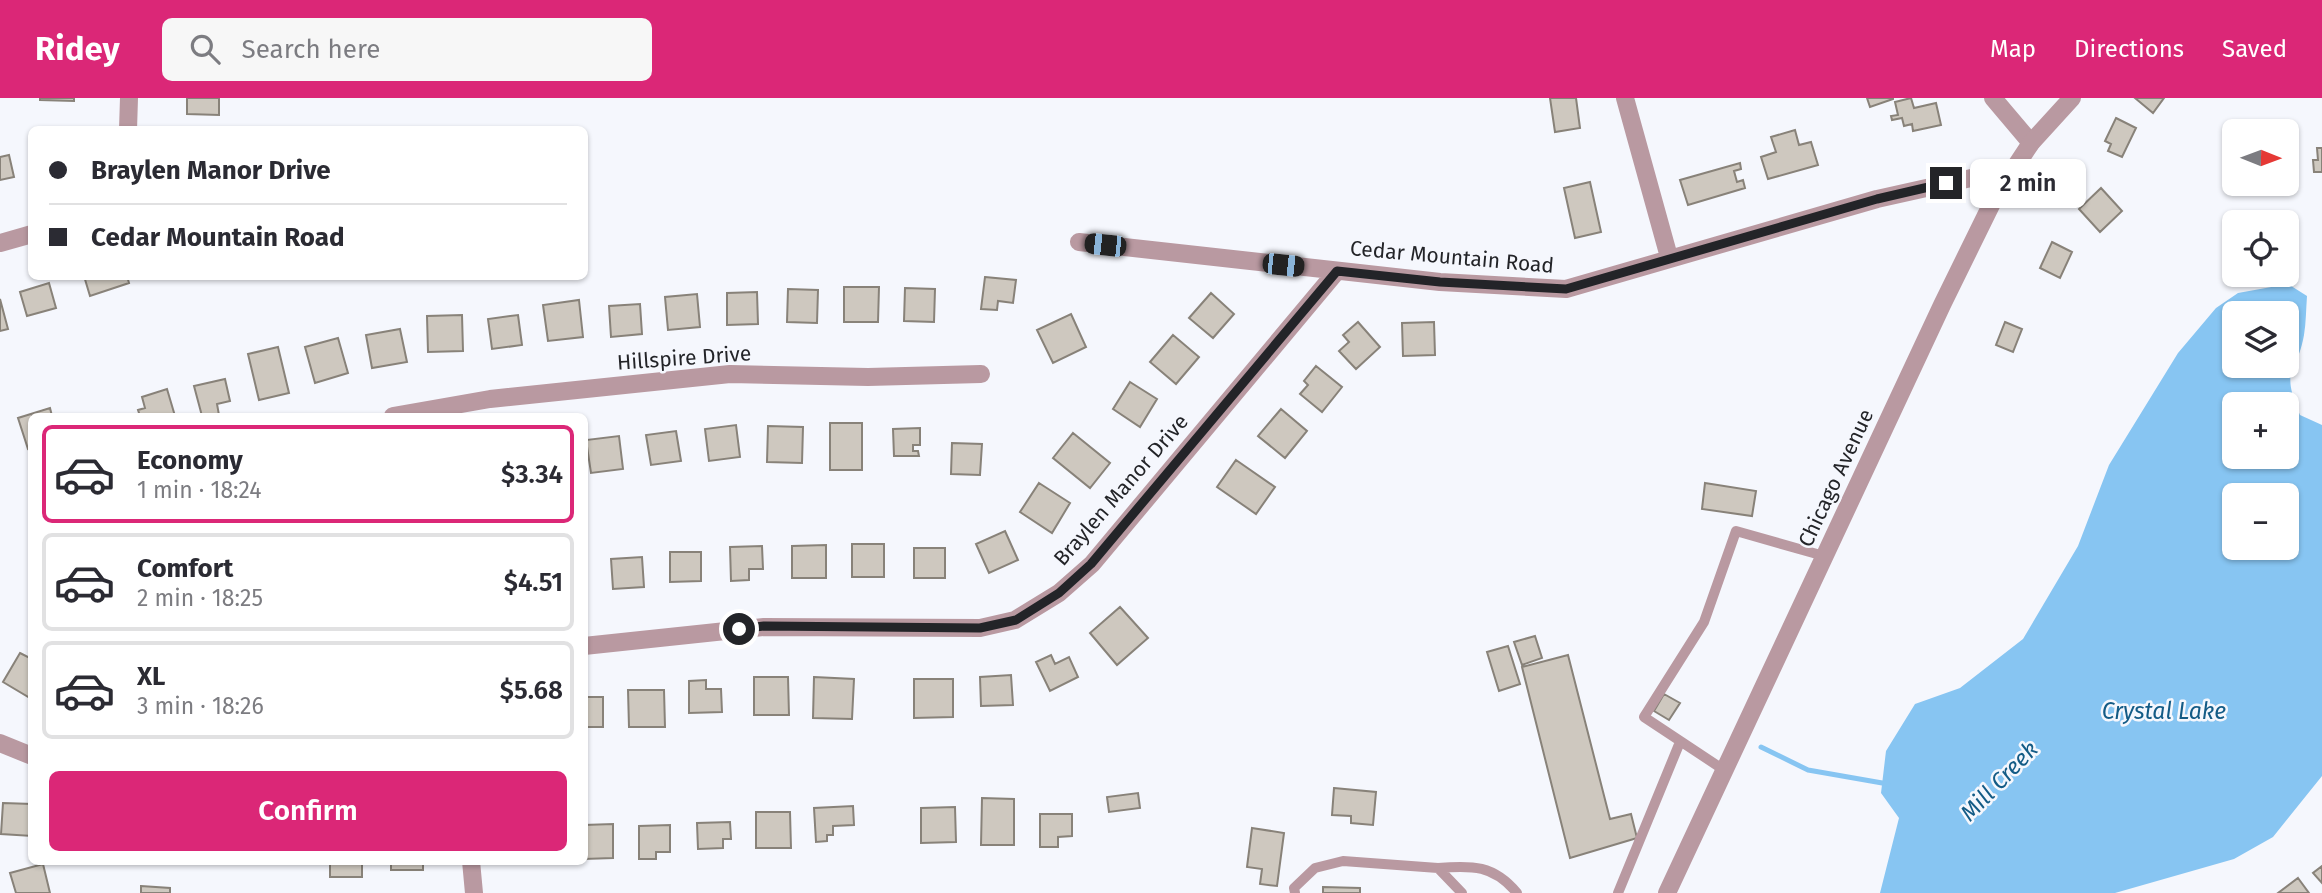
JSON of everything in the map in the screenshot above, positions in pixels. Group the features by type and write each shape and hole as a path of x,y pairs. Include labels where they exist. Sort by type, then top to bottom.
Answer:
{"street":[{"path":"128,126 129,98"},
{"path":"1625,98 1669,257"},
{"path":"1993,98 2031,143"},
{"name":"Chicago Avenue","path":"1667,893 1947,293 1994,199 2031,143 2072,98"},
{"name":"Cedar Mountain Road","path":"1079,242 1440,282 1566,289 1669,257 1736,241 1877,199 2016,168"},
{"path":"0,243 28,235"},
{"name":"Braylen Manor Drive","path":"588,646 764,626 980,628 1016,620 1059,593 1091,564 1337,271"},
{"name":"Hillspire Drive","path":"419,413 491,399 730,374 868,377 981,374"},
{"path":"0,743 28,754"},
{"path":"471,865 474,893"}],"lane":[{"path":"1724,770 1644,718 1704,622 1736,531 1824,556"},
{"path":"1618,893 1680,742"},
{"path":"1294,893 1294,888 1315,868 1343,861 1438,868 1475,865 1507,882 1517,893"},
{"path":"1438,868 1462,893"}],"water":[{"name":"Crystal Lake","path":"2271,287 2293,287 2307,296 2304,335 2299,354 2299,301 2226,301 2238,293"},
{"name":"Crystal Lake","path":"2222,304 2222,378 2290,378 2292,392 2222,392 2222,469 2299,469 2299,412 2322,425 2322,776 2273,837 2234,859 2115,893 1880,893 1899,818 1881,793 1886,751 1915,704 1960,688 2023,639 2078,546 2109,465 2178,353"}],"building":[{"path":"74,98 74,101 40,100"},
{"path":"187,98 219,98 219,115 187,114"},
{"path":"1550,98 1576,98 1580,128 1555,132"},
{"path":"1867,98 1893,98 1893,99 1870,107"},
{"path":"1911,98 1914,108 1936,103 1941,125 1913,131 1912,124 1904,126 1902,118 1892,120 1891,116 1898,115 1895,102"},
{"path":"2135,98 2164,98 2153,113"},
{"path":"2116,118 2136,128 2122,157 2108,151 2111,144 2105,141"},
{"path":"1795,130 1799,145 1811,142 1818,165 1768,179 1761,157 1776,152 1771,137"},
{"path":"2317,148 2322,148 2322,172 2314,172 2313,160 2318,160"},
{"path":"9,155 14,177 0,180 0,157"},
{"path":"1740,163 1741,169 1734,171 1737,182 1743,180 1745,188 1688,205 1680,180"},
{"path":"1590,182 1601,232 1575,238 1564,188"},
{"path":"2101,188 2122,211 2100,232 2079,209"},
{"path":"2052,242 2072,252 2060,278 2040,268"},
{"path":"985,277 1016,280 1013,303 998,301 997,310 981,309"},
{"path":"85,280 128,280 129,283 90,296"},
{"path":"49,283 56,308 27,316 20,292"},
{"path":"844,287 879,287 878,322 844,322"},
{"path":"905,288 935,289 934,322 904,321"},
{"path":"788,289 818,290 817,323 787,322"},
{"path":"757,292 758,324 727,325 727,293"},
{"path":"1211,293 1234,314 1213,338 1189,318"},
{"path":"697,294 700,327 668,330 665,297"},
{"path":"0,299 8,329 0,331"},
{"path":"579,300 583,337 548,341 543,305"},
{"path":"640,304 642,334 611,337 609,306"},
{"path":"1071,314 1086,347 1053,363 1037,330"},
{"path":"462,315 463,351 428,352 427,316"},
{"path":"518,315 522,345 492,349 488,319"},
{"path":"1358,322 1380,347 1356,369 1339,351 1349,342 1343,335"},
{"path":"1434,322 1435,355 1403,356 1402,323"},
{"path":"2005,322 2022,329 2013,352 1996,345"},
{"path":"400,329 407,362 372,368 366,335"},
{"path":"1173,335 1199,357 1176,384 1150,362"},
{"path":"338,338 348,373 315,383 305,347"},
{"path":"278,347 289,393 259,400 248,354"},
{"path":"1316,366 1342,387 1322,412 1300,394 1308,385 1304,381"},
{"path":"225,379 230,401 217,404 219,413 201,413 194,386"},
{"path":"1130,382 1157,399 1140,427 1113,409"},
{"path":"167,389 174,413 139,413 138,410 145,408 142,397"},
{"path":"50,408 51,413 34,413"},
{"path":"1281,409 1307,431 1285,458 1258,436"},
{"path":"28,415 28,449 18,418"},
{"path":"830,423 862,423 862,470 830,470"},
{"path":"736,425 740,457 709,461 705,429"},
{"path":"768,426 803,427 802,463 767,462"},
{"path":"920,428 920,445 913,445 913,451 918,451 919,456 894,456 893,429"},
{"path":"676,431 681,461 651,465 646,435"},
{"path":"1073,433 1110,463 1090,488 1053,458"},
{"path":"619,436 623,469 591,473 588,440"},
{"path":"952,443 982,444 980,475 951,474"},
{"path":"1236,460 1275,487 1256,514 1217,487"},
{"path":"1039,483 1070,503 1052,533 1020,512"},
{"path":"1705,483 1756,491 1752,516 1702,509"},
{"path":"1005,531 1018,560 989,573 976,544"},
{"path":"852,544 884,544 884,577 852,577"},
{"path":"826,545 826,578 792,578 792,546"},
{"path":"762,546 763,569 749,569 749,580 731,581 730,547"},
{"path":"914,548 945,548 945,578 914,578"},
{"path":"670,552 701,552 701,581 670,582"},
{"path":"642,557 644,587 613,589 611,559"},
{"path":"1120,607 1148,638 1117,665 1090,633"},
{"path":"1535,636 1542,658 1522,665 1514,642"},
{"path":"1508,646 1520,684 1499,691 1487,652"},
{"path":"20,653 28,657 28,697 3,682"},
{"path":"1051,655 1055,664 1069,657 1078,677 1050,691 1036,662"},
{"path":"1568,655 1610,819 1631,814 1637,838 1570,858 1522,667"},
{"path":"1011,675 1013,705 981,706 980,677"},
{"path":"754,677 788,677 789,715 754,715"},
{"path":"814,677 854,679 852,719 813,718"},
{"path":"914,679 953,679 953,717 914,718"},
{"path":"706,680 706,689 721,689 722,712 689,713 689,681"},
{"path":"628,690 664,690 665,727 629,727"},
{"path":"1664,694 1680,703 1669,720 1654,711"},
{"path":"588,697 603,697 603,727 588,727"},
{"path":"1334,788 1376,792 1373,825 1351,823 1351,816 1332,815"},
{"path":"1138,793 1140,808 1109,812 1107,797"},
{"path":"982,798 1014,799 1014,845 981,845"},
{"path":"3,803 28,804 28,836 1,834"},
{"path":"853,806 854,825 833,826 833,835 827,835 827,841 816,842 814,808"},
{"path":"955,807 956,842 921,843 921,808"},
{"path":"756,812 790,812 791,848 756,848"},
{"path":"1040,814 1072,814 1072,836 1058,837 1058,847 1040,847"},
{"path":"730,822 731,839 723,839 723,848 698,849 697,823"},
{"path":"613,824 613,858 588,859 588,825"},
{"path":"670,825 670,852 656,852 656,859 639,859 639,826"},
{"path":"1252,828 1284,833 1277,886 1260,884 1262,869 1247,867"},
{"path":"43,865 50,893 16,893 10,873"},
{"path":"330,865 362,865 362,877 330,877"},
{"path":"391,865 423,865 423,870 391,870"},
{"path":"2322,866 2322,883 2313,873"},
{"path":"2298,878 2309,893 2278,893"},
{"path":"141,886 170,888 170,893 141,893"},
{"path":"1323,887 1360,888 1360,893 1323,893"}],"waterway":[{"path":"1761,747 1808,770 1888,784"}],"route":[{"path":"739,629 764,626 980,628 1016,620 1059,593 1091,564 1337,271 1440,282 1566,289 1669,257 1736,241 1877,199 1946,183"}],"water label":[{"name":"Mill Creek","path":"1999,781"}]}
